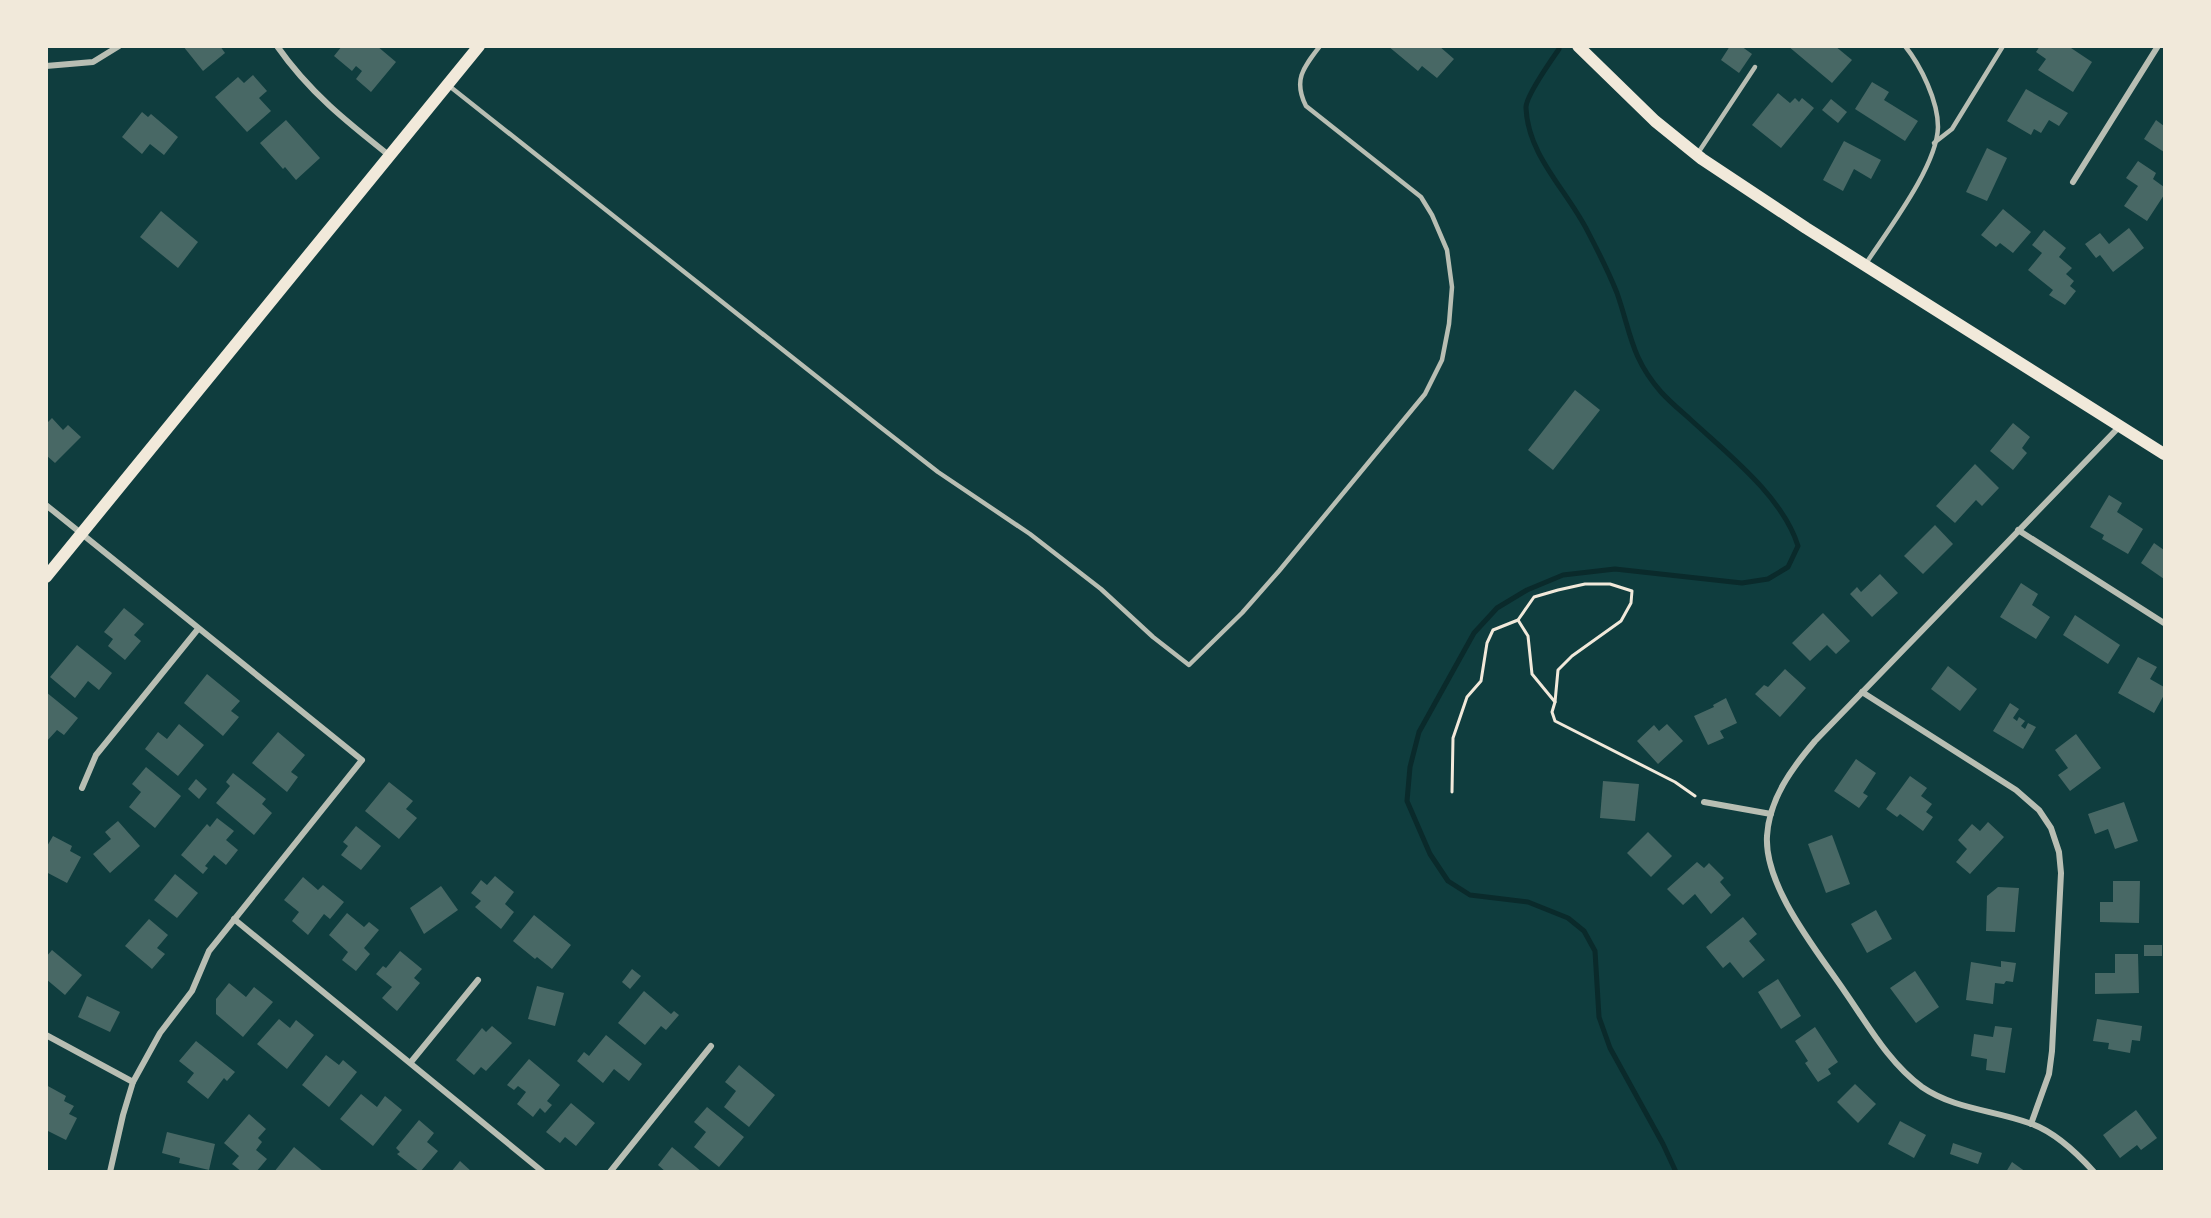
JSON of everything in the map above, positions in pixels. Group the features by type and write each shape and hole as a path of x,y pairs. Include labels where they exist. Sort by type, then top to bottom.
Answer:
{"main road":[{"path":"46,577 479,46"},
{"path":"1578,46 1625,94 1696,155 2164,454"}],"street":[{"path":"46,66 93,62 118,46"},
{"path":"277,46 295,72 318,97 391,156"},
{"path":"2073,182 2158,46"},
{"path":"2094,1172 2049,1132 2031,1124 1961,1106 1941,1098 1923,1087 1892,1059 1796,920 1769,860 1767,837 1771,814 1780,790 1800,758 2120,426"},
{"path":"46,505 362,760 209,951 192,992 160,1033 133,1082 110,1172"},
{"path":"2018,530 2164,623"},
{"path":"82,788 96,755 198,629"},
{"path":"1862,692 2016,790 2039,810 2051,828 2060,852 2061,873 2052,1052 2049,1074 2031,1124"},
{"path":"1704,802 1771,814"},
{"path":"234,919 543,1172"},
{"path":"411,1062 478,980"},
{"path":"46,1035 133,1082"},
{"path":"610,1172 711,1046"}],"lane":[{"path":"448,85 938,472 996,509 1101,589 1153,637 1189,664 1242,614 1372,459 1425,394 1442,360 1449,324 1452,287 1447,250 1432,215 1421,197 1306,106 1299,92 1300,74 1320,46"},
{"path":"1865,265 1929,163 1938,127 1934,105 1918,63 1905,46"},
{"path":"1934,143 1952,129 2003,46"},
{"path":"1696,155 1755,67"}],"path":[{"path":"1452,792 1453,738 1467,697 1480,681 1487,643 1493,630 1518,620 1534,597 1585,584 1610,584 1632,591 1631,603 1621,621 1572,656 1558,670 1552,712 1555,722 1675,782 1704,802"},
{"path":"1518,620 1528,636 1532,674 1555,702"}],"building":[{"path":"183,46 220,46 225,53 203,71"},
{"path":"342,46 377,46 396,62 371,92 356,79 362,71 356,66 352,71 334,56"},
{"path":"1388,46 1439,46 1454,59 1437,78 1422,66 1418,71"},
{"path":"1730,46 1741,46 1752,54 1739,73 1721,60"},
{"path":"1788,46 1835,46 1852,60 1832,83"},
{"path":"2040,46 2068,46 2092,62 2073,92 2038,70 2046,59 2036,52"},
{"path":"253,75 267,91 259,98 271,111 247,132 215,97 238,77 244,83"},
{"path":"1872,82 1889,92 1884,100 1918,121 1905,141 1855,109"},
{"path":"2026,89 2068,113 2059,126 2049,120 2041,133 2034,129 2031,135 2007,121"},
{"path":"1778,93 1790,103 1795,98 1799,102 1802,98 1814,108 1781,148 1752,125"},
{"path":"1831,99 1847,112 1838,123 1822,110"},
{"path":"142,112 148,117 151,114 178,137 164,155 150,144 142,154 122,137"},
{"path":"286,120 320,158 296,180 260,143"},
{"path":"2156,120 2164,126 2164,152 2144,139"},
{"path":"1844,141 1881,160 1871,179 1854,169 1843,191 1823,180"},
{"path":"1987,148 2007,158 1987,201 1966,192"},
{"path":"2138,161 2156,173 2153,179 2164,187 2164,195 2147,221 2124,206 2138,186 2126,178"},
{"path":"2003,209 2031,232 2013,253 2000,243 1996,247 1981,235"},
{"path":"161,211 198,242 178,268 140,237"},
{"path":"2129,228 2144,248 2113,272 2100,255 2096,258 2085,244 2100,233 2109,244"},
{"path":"2044,230 2066,248 2059,257 2072,268 2066,274 2074,281 2070,286 2076,291 2065,305 2049,295 2053,290 2028,270 2042,253 2032,245"},
{"path":"1575,390 1600,410 1553,470 1528,450"},
{"path":"52,418 63,430 68,425 81,437 55,463 46,455 46,424"},
{"path":"2013,423 2030,437 2022,448 2027,453 2013,470 1990,451"},
{"path":"1975,464 1999,488 1982,506 1976,500 1955,523 1936,506"},
{"path":"2109,495 2122,503 2117,512 2143,529 2128,554 2102,539 2104,535 2090,527"},
{"path":"1935,525 1953,544 1923,574 1904,556"},
{"path":"2154,543 2164,550 2164,579 2141,563"},
{"path":"1880,574 1898,593 1872,617 1850,594 1857,587 1861,592"},
{"path":"2021,583 2038,594 2032,605 2050,617 2036,639 2000,617"},
{"path":"124,608 144,624 134,635 141,641 125,660 108,646 113,639 104,632"},
{"path":"1823,613 1850,641 1836,654 1827,645 1810,661 1792,643"},
{"path":"2075,615 2120,645 2108,664 2063,635"},
{"path":"77,645 112,673 99,690 88,681 75,698 50,677"},
{"path":"2138,657 2157,667 2150,679 2164,687 2164,695 2154,713 2118,693"},
{"path":"1948,666 1977,689 1960,711 1931,689"},
{"path":"1785,669 1806,688 1780,717 1755,694 1764,685 1768,687"},
{"path":"207,674 240,701 231,711 239,717 223,736 184,703"},
{"path":"46,692 78,718 64,735 57,730 46,742"},
{"path":"1726,698 1737,723 1720,731 1724,738 1708,745 1694,716 1714,707 1713,705"},
{"path":"2010,703 2019,709 2013,718 2017,721 2019,717 2025,721 2021,726 2025,729 2028,723 2036,727 2023,749 1993,731"},
{"path":"179,724 204,745 178,776 145,749 158,732 167,739"},
{"path":"1667,724 1683,741 1658,764 1637,741 1654,725 1659,731"},
{"path":"278,732 305,755 291,772 298,777 287,792 252,763"},
{"path":"2076,734 2101,768 2070,791 2058,775 2068,768 2055,750"},
{"path":"1856,759 1876,773 1863,793 1868,796 1859,808 1834,791"},
{"path":"146,767 181,796 155,828 129,807 141,792 132,784"},
{"path":"233,773 266,799 262,804 272,813 254,835 216,803 230,786 226,782"},
{"path":"1910,776 1927,788 1921,796 1932,804 1926,812 1933,817 1923,831 1900,814 1897,817 1886,809"},
{"path":"196,779 207,789 199,799 188,789"},
{"path":"1603,781 1639,784 1635,821 1600,818"},
{"path":"389,782 413,801 406,809 417,818 399,839 365,811"},
{"path":"2124,802 2138,841 2115,849 2108,829 2095,834 2088,814"},
{"path":"217,818 234,831 226,840 238,850 226,865 214,855 205,866 208,868 203,874 181,855 207,824 210,827"},
{"path":"118,821 140,846 110,873 93,854 111,839 105,832"},
{"path":"1988,822 2004,837 1970,874 1956,862 1967,849 1958,840 1972,824 1980,831"},
{"path":"356,826 381,846 361,870 341,855 348,846 343,842"},
{"path":"1648,832 1672,856 1651,877 1627,853"},
{"path":"1832,835 1850,884 1826,893 1808,844"},
{"path":"53,836 72,846 70,851 81,857 67,883 46,872 46,848"},
{"path":"1697,862 1704,868 1709,863 1724,878 1720,882 1731,895 1711,914 1695,894 1683,905 1667,889"},
{"path":"175,874 198,893 177,918 154,900"},
{"path":"495,876 514,892 505,904 514,912 501,929 475,907 481,901 471,893 481,880 487,885"},
{"path":"303,877 318,890 323,885 344,902 330,919 324,914 308,935 292,921 299,912 284,900"},
{"path":"2113,881 2140,881 2139,923 2100,922 2100,902 2113,902"},
{"path":"441,886 458,910 424,934 410,908"},
{"path":"1998,887 2019,888 2015,932 1986,931 1987,896"},
{"path":"1876,910 1892,939 1867,953 1851,924"},
{"path":"347,913 364,927 369,922 379,930 364,948 370,954 356,971 342,960 348,952 329,935"},
{"path":"534,915 571,945 552,969 513,941"},
{"path":"1743,917 1757,934 1749,941 1765,960 1743,978 1730,962 1723,968 1706,947"},
{"path":"149,919 168,935 157,948 165,954 152,969 125,946"},
{"path":"2144,945 2162,945 2162,956 2144,956"},
{"path":"52,950 82,975 65,995 46,979 46,957"},
{"path":"400,951 422,969 414,978 420,983 397,1011 382,998 392,987 376,974 383,966 386,968"},
{"path":"2115,954 2138,954 2139,993 2095,994 2095,973 2115,973"},
{"path":"2001,961 2016,963 2013,982 1995,983 1993,1004 1966,1000 1971,962 2001,967"},
{"path":"632,969 641,976 630,989 622,982"},
{"path":"1915,971 1939,1007 1916,1023 1890,988"},
{"path":"1778,979 1801,1016 1781,1029 1758,992"},
{"path":"229,983 246,997 254,987 273,1002 243,1037 216,1014 216,999"},
{"path":"537,986 564,993 555,1026 528,1019"},
{"path":"644,991 671,1014 674,1011 679,1015 666,1030 661,1026 645,1045 618,1023"},
{"path":"87,996 120,1012 110,1032 78,1017"},
{"path":"279,1019 290,1028 296,1020 314,1035 287,1069 257,1044"},
{"path":"2097,1019 2142,1026 2140,1041 2132,1040 2130,1053 2108,1049 2109,1043 2093,1041"},
{"path":"492,1026 512,1043 486,1071 481,1067 474,1075 456,1060 482,1028 486,1032"},
{"path":"1995,1026 2012,1028 2005,1073 1986,1070 1987,1059 1971,1056 1974,1034 1993,1037"},
{"path":"1815,1027 1838,1062 1828,1069 1831,1074 1818,1082 1805,1063 1808,1061 1795,1041"},
{"path":"606,1035 642,1064 629,1081 614,1069 603,1083 577,1061 584,1052 589,1056"},
{"path":"196,1041 235,1072 227,1081 224,1078 208,1099 187,1082 194,1073 179,1061"},
{"path":"326,1055 339,1065 343,1060 357,1072 329,1107 302,1085"},
{"path":"529,1059 560,1085 547,1101 552,1105 545,1113 540,1108 533,1117 517,1104 526,1092 518,1086 514,1090 507,1085"},
{"path":"739,1065 775,1095 749,1127 724,1107 736,1091 725,1082"},
{"path":"1855,1084 1876,1104 1858,1123 1837,1102"},
{"path":"46,1085 66,1096 64,1101 74,1106 69,1114 77,1118 66,1140 46,1130"},
{"path":"361,1094 377,1107 385,1096 402,1110 373,1146 340,1119"},
{"path":"571,1103 595,1123 576,1146 565,1137 560,1143 546,1132"},
{"path":"707,1107 744,1137 719,1167 694,1147 706,1132 694,1122"},
{"path":"2136,1110 2157,1138 2141,1150 2137,1145 2120,1158 2103,1135"},
{"path":"249,1114 266,1129 258,1138 262,1142 256,1150 267,1159 256,1172 242,1172 232,1164 239,1156 224,1143"},
{"path":"419,1120 434,1133 427,1142 438,1151 420,1172 397,1154 400,1152 396,1148"},
{"path":"1900,1121 1926,1135 1914,1158 1888,1144"},
{"path":"167,1132 215,1144 209,1170 179,1163 180,1158 162,1153"},
{"path":"1953,1143 1982,1153 1978,1164 1950,1154"},
{"path":"294,1147 324,1172 274,1172"},
{"path":"672,1147 702,1172 666,1172 658,1165"},
{"path":"460,1161 472,1172 451,1172"},
{"path":"2012,1162 2026,1172 2006,1172"}],"waterway":[{"path":"1559,49 1534,88 1526,108 1528,125 1541,157 1579,217 1599,254 1617,293 1633,345 1643,368 1668,399 1753,477 1780,510 1798,546 1788,567 1768,579 1742,583 1615,569 1563,575 1527,590 1497,608 1474,633 1419,732 1410,767 1407,801 1430,854 1448,881 1470,895 1528,902 1568,918 1584,931 1595,951 1599,1017 1610,1048 1676,1172"}]}
